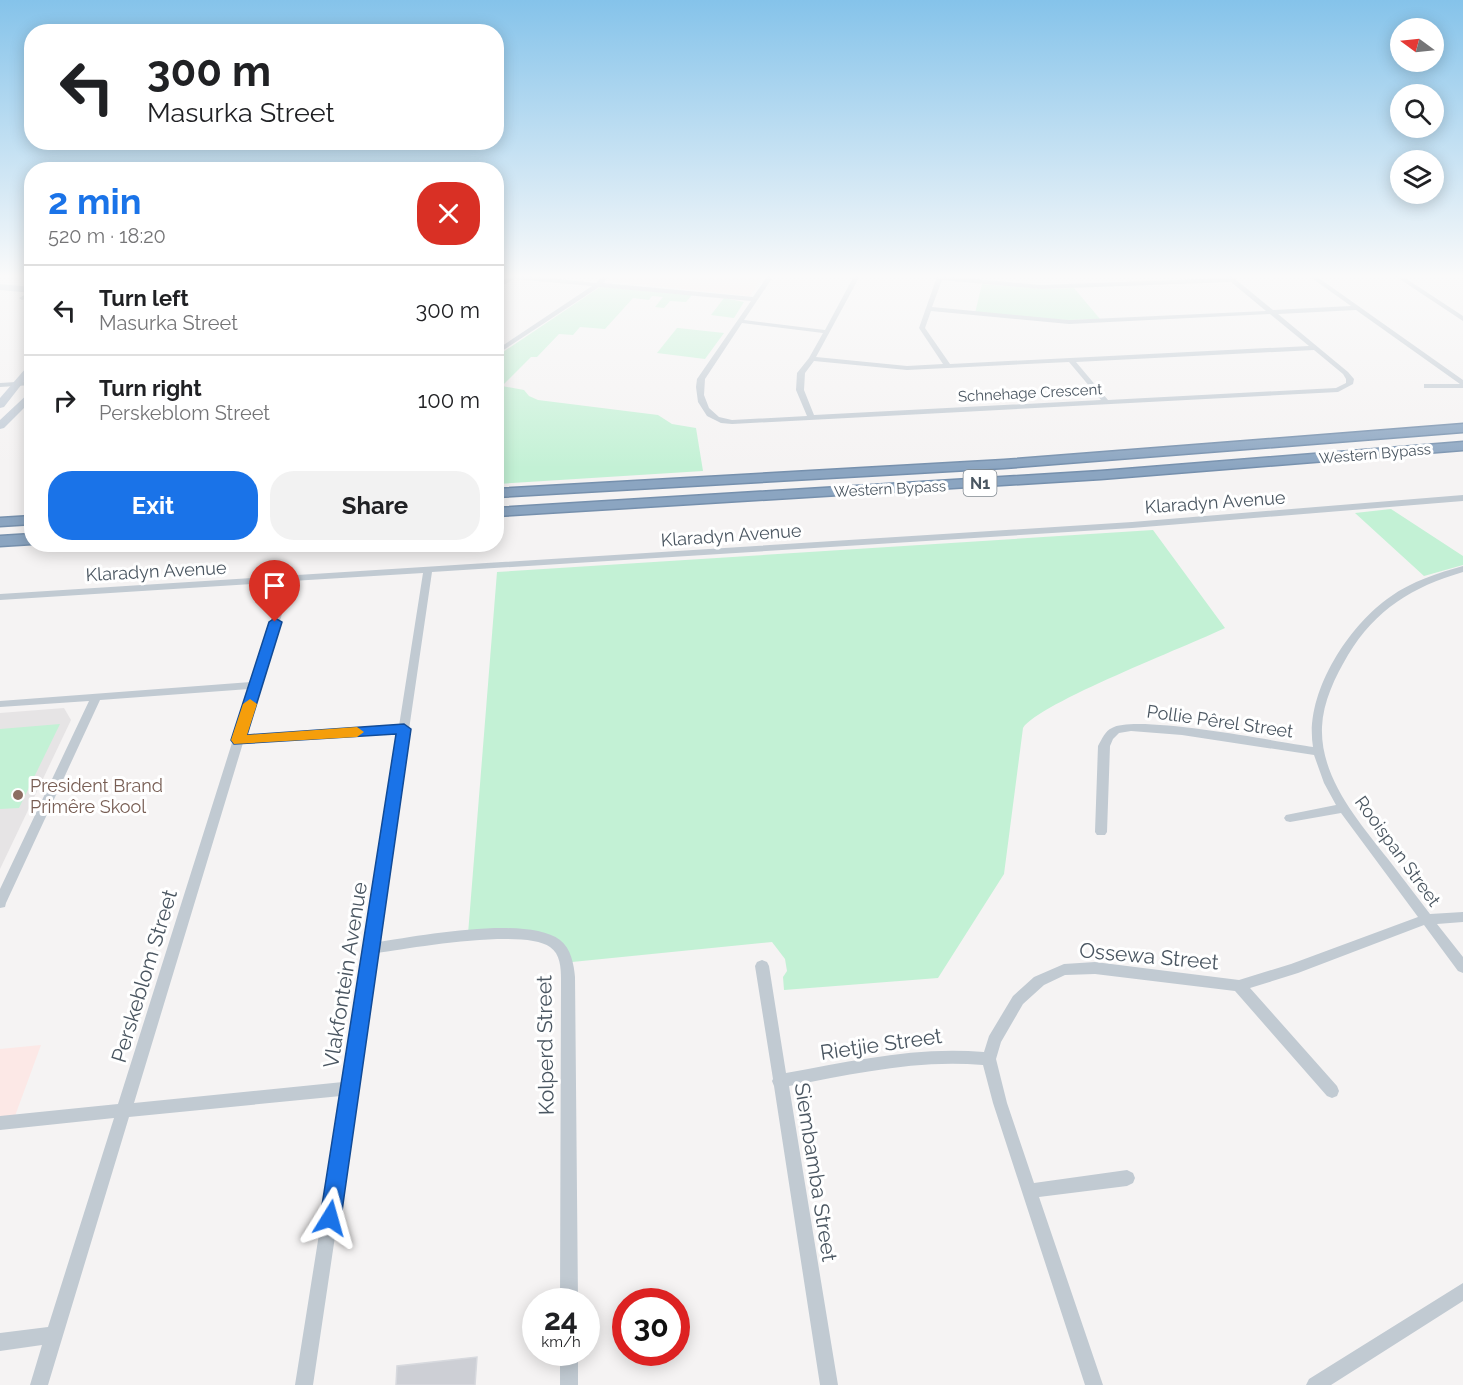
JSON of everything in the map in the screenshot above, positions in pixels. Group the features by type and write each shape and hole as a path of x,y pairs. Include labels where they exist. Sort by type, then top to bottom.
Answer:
{"highway":[{"name":"Western Bypass","path":"504,493 1004,464 1463,428"},
{"name":"Western Bypass","path":"504,512 1032,480 1277,463 1463,446"},
{"path":"0,522 24,520"},
{"path":"0,541 24,540"}],"street":[{"path":"504,348 517,339"},
{"name":"Schnehage Crescent","path":"728,339 701,379 699,386 710,417 732,422 811,416 1338,390 1349,384 1350,379 1346,373 1303,339"},
{"path":"811,416 799,383 801,373 823,339"},
{"path":"928,339 948,366"},
{"path":"1399,339 1463,385"},
{"path":"812,359 885,368 1314,348"},
{"path":"1071,360 1107,403"},
{"path":"0,405 24,373"},
{"path":"0,385 24,383"},
{"path":"1427,386 1463,385"},
{"path":"3,421 24,401"},
{"name":"Klaradyn Avenue","path":"0,597 1225,519 1463,498"},
{"name":"Rooispan Street","path":"1463,569 1409,587 1386,604 1355,635 1338,664 1322,701 1317,732 1319,752 1343,808 1463,967"},
{"name":"Vlakfontein Avenue","path":"304,1385 428,571"},
{"name":"Perskeblom Street","path":"39,1385 288,580"},
{"path":"0,704 256,686"},
{"path":"0,903 96,697"},
{"name":"Pollie Pêrel Street","path":"1101,832 1104,746 1108,736 1118,729 1148,728 1319,752"},
{"path":"239,740 404,729"},
{"path":"1290,818 1343,808"},
{"name":"Ossewa Street","path":"989,1059 994,1040 1018,1000 1039,981 1064,970 1095,968 1239,986 1293,969 1427,920 1463,917"},
{"name":"Kolperd Street","path":"370,948 510,932 548,939 556,944 564,955 568,971 569,1288"},
{"name":"Siembamba Street","path":"762,966 828,1385"},
{"name":"Ossewa Street","path":"1239,986 1332,1091"},
{"name":"Rietjie Street","path":"780,1080 926,1057 967,1056 989,1059"},
{"path":"989,1059 1000,1103 1094,1385"},
{"path":"0,1123 349,1088"},
{"path":"1030,1191 1127,1178"},
{"path":"1315,1385 1463,1291"},
{"path":"0,1341 55,1335"},
{"path":"569,1366 569,1385"}],"shaded area":[{"name":"President Brand Primêre Skool","path":"64,708 71,720 0,869 0,713"},
{"path":"41,1045 15,1116 0,1117 0,1049"}],"green space":[{"path":"523,339 555,339 537,357 531,357 504,384 504,351"},
{"path":"668,339 720,339 705,359 657,353"},
{"path":"504,386 524,390 529,396 538,400 658,415 672,424 696,428 703,471 504,484"},
{"path":"1391,509 1463,556 1463,565 1424,576 1355,513"},
{"path":"1153,530 1225,628 1084,690 1035,717 1023,728 1004,874 938,978 784,990 783,977 787,971 785,959 772,942 572,962 555,938 468,934 497,572"},
{"path":"60,724 19,808 0,809 0,729"}],"building":[{"path":"477,1357 475,1385 396,1385 397,1366"}],"slow traffic":[{"path":"250,704 239,740 357,732"}],"place":[{"name":"President Brand Primêre Skool","path":"18,795"}],"route":[{"path":"275,622 239,740 404,729 330,1218"}]}
